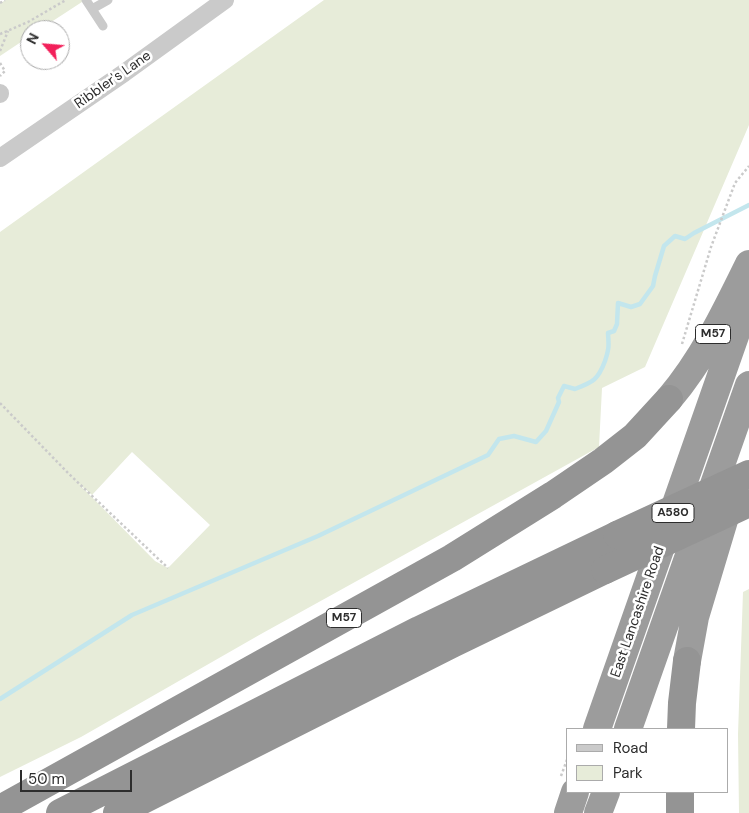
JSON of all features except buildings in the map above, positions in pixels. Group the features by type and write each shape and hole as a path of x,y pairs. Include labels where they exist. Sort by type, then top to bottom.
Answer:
{"highway":[{"name":"M57","path":"0,809 452,558 553,495 603,461 635,436 669,400 688,375 718,325 749,264"},
{"name":"East Lancashire Road","path":"597,728 749,296"},
{"name":"East Lancashire Road","path":"628,728 749,385"},
{"path":"681,728 684,679 695,616 749,436"},
{"path":"697,498 749,466"},
{"path":"60,813 411,635 617,535 749,474"},
{"path":"117,813 443,648 749,503"},
{"path":"605,570 749,518"},
{"path":"568,813 575,793"},
{"path":"598,813 606,793"},
{"path":"680,793 680,813"}],"street":[{"name":"Ribbler's Lane","path":"0,158 124,73 219,2"}],"lane":[{"path":"86,0 103,26"},
{"path":"92,9 108,0"}],"path":[{"path":"0,3 5,0"},
{"path":"0,34 28,22 66,0"},
{"path":"0,51 9,31"},
{"path":"0,63 5,72 0,76"},
{"path":"681,345 711,247 735,183 749,166"},
{"path":"0,403 68,474 168,568"}],"green space":[{"path":"6,0 85,0 54,20 20,20 20,43 0,56 0,3"},
{"path":"324,0 749,0 749,125 645,367 602,388 599,447 261,634 81,737 0,777 0,232","holes":["132,452 210,525 168,568 155,561 78,483 92,495"]},
{"path":"749,589 749,813 739,813 738,734 743,592"}],"waterway":[{"path":"0,699 132,615 318,536 488,455 499,439 514,436 536,442 546,431 564,386 575,389 594,380 600,372 608,350 608,333 614,331 617,324 618,303 631,307 640,304 653,286 664,246 675,236 685,239 749,205"}]}
